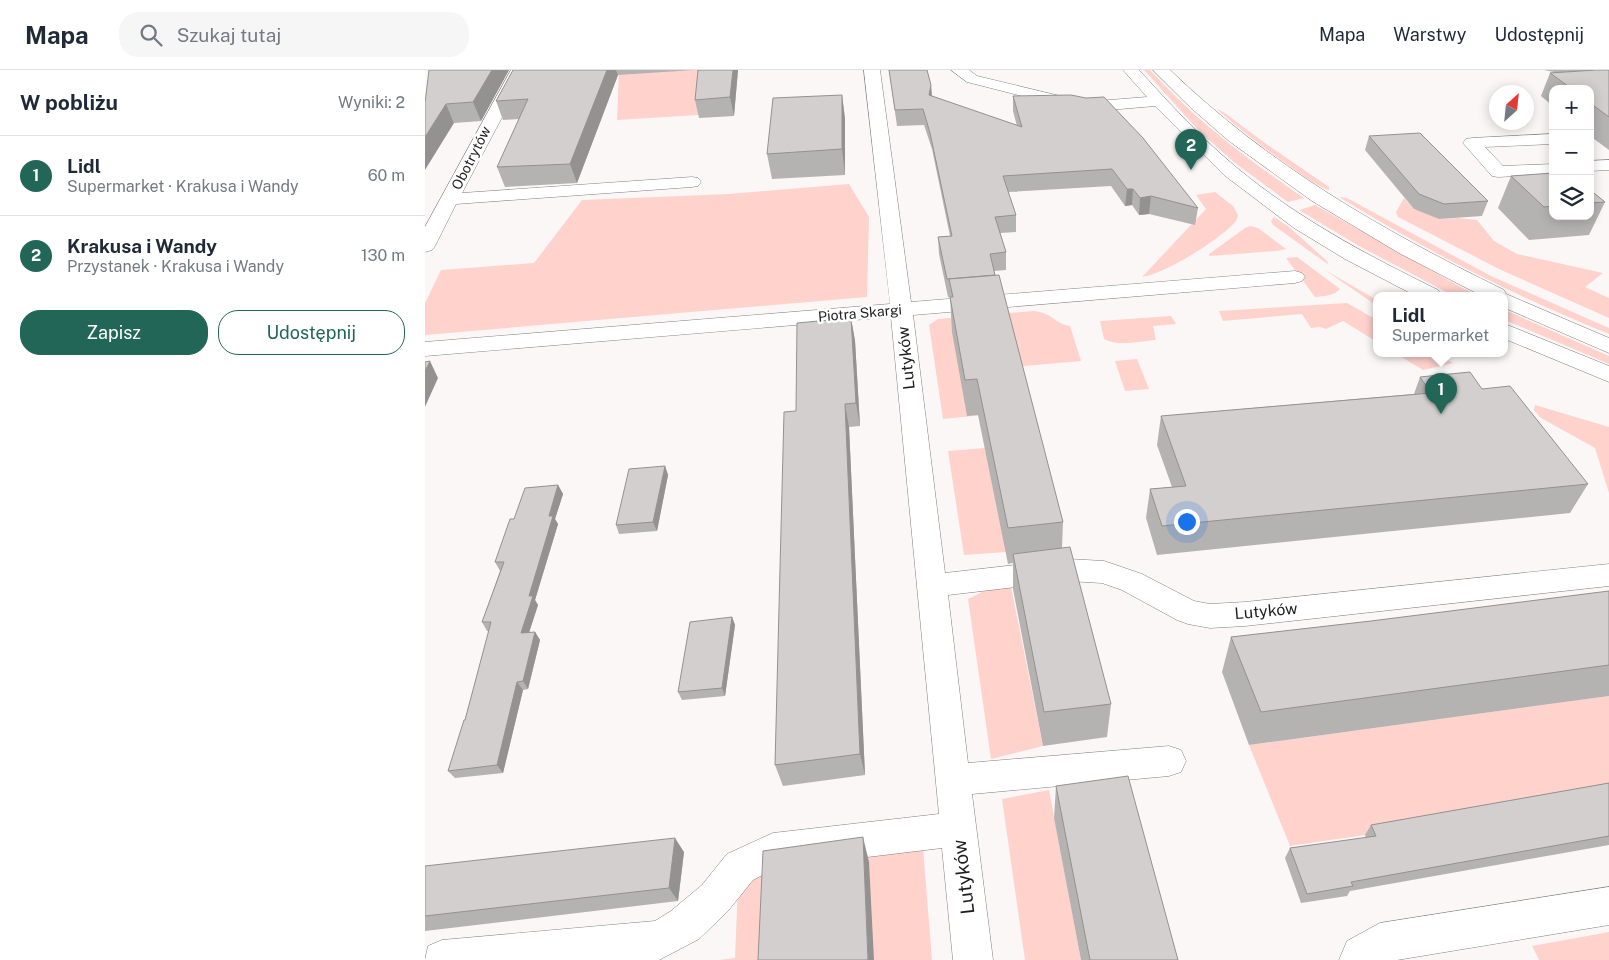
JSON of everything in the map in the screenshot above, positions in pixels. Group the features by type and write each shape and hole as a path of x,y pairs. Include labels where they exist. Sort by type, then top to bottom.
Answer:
{"street":[{"name":"Obotrytów","path":"425,246 519,70"},
{"name":"Lutyków","path":"873,70 973,960"},
{"path":"959,70 971,79 1085,106 1159,101"},
{"path":"1131,70 1191,136 1231,172 1271,202 1352,253 1424,292"},
{"path":"1161,70 1226,131 1277,169 1321,198 1406,248 1490,292"},
{"path":"1549,139 1472,143 1498,172 1549,169"},
{"path":"450,199 692,182"},
{"name":"Piotra Skargi","path":"425,349 1295,277"},
{"path":"1508,301 1609,346"},
{"path":"1508,332 1609,375"},
{"name":"Lutyków","path":"931,586 1068,570 1104,572 1132,582 1188,612 1210,616 1245,614 1609,575"},
{"path":"952,780 1169,761"},
{"path":"442,960 659,940 685,925 709,903 740,867 773,852 957,829"},
{"path":"1359,960 1361,955 1380,943 1609,906"}],"shaded area":[{"path":"619,70 706,70 698,115 617,120"},
{"path":"1144,70 1150,70 1185,106 1223,138 1304,198 1288,202 1235,163 1201,133"},
{"path":"1217,109 1329,187 1329,190 1290,167"},
{"path":"849,184 869,217 867,297 425,335 425,303 441,270 534,263 582,200 729,194"},
{"path":"1215,192 1233,206 1238,215 1236,221 1218,237 1192,255 1164,270 1142,277 1206,209 1196,195"},
{"path":"1339,197 1347,198 1491,276 1609,328 1609,334 1539,304 1437,254"},
{"path":"1404,198 1415,210 1420,210 1439,219 1477,220 1494,241 1517,254 1603,273 1585,287 1609,298 1609,318 1501,270 1398,217 1396,212"},
{"path":"1315,205 1470,292 1446,292 1359,246 1299,210"},
{"path":"1274,217 1289,227 1327,261 1329,265 1273,225 1271,221"},
{"path":"1250,226 1258,228 1286,249 1209,256 1209,254"},
{"path":"1297,257 1340,289 1332,294 1315,297 1286,258"},
{"path":"1325,270 1373,298 1373,303"},
{"path":"1347,303 1373,318 1373,340 1343,321 1326,329 1320,327 1311,328 1302,314 1223,321 1219,311"},
{"path":"1034,311 1046,314 1070,326 1081,361 1014,367 1024,411 943,419 929,325 938,319"},
{"path":"1508,311 1609,356 1609,364 1508,321"},
{"path":"1171,316 1176,324 1153,326 1156,340 1130,343 1116,343 1104,339 1100,321"},
{"path":"1402,357 1442,357 1453,363 1423,370"},
{"path":"1137,359 1149,389 1125,391 1115,361"},
{"path":"1535,405 1609,427 1609,493 1595,448 1541,418 1534,410"},
{"path":"985,448 1006,552 964,555 948,451"},
{"path":"1011,587 1043,746 991,759 968,599 984,591"},
{"path":"1609,696 1609,793 1290,846 1249,745"},
{"path":"1049,790 1081,960 1025,960 1002,799"},
{"path":"923,848 932,960 719,960 735,958 738,884 755,870"},
{"path":"1609,932 1609,960 1539,960 1532,946"}],"building":[{"path":"429,70 492,70 473,102 446,104 425,137 425,103"},
{"path":"513,70 607,70 570,164 497,167 528,99 496,101"},
{"path":"698,70 733,70 730,97 695,100"},
{"path":"889,70 927,70 931,85 929,95 1022,127 1013,96 1071,95 1086,98 1104,97 1143,138 1198,208 1151,196 1140,198 1133,189 1127,189 1112,169 1003,176 1016,215 995,217 1006,252 990,254 995,275 947,279 938,237 952,236 930,133 923,109 895,110"},
{"path":"1609,70 1609,117 1594,106 1594,85 1566,85 1550,73"},
{"path":"842,95 842,149 767,154 773,98"},
{"path":"1420,133 1488,201 1444,204 1419,194 1369,136"},
{"path":"1549,173 1549,206 1544,207 1511,176"},
{"path":"1594,193 1605,202 1594,203"},
{"path":"999,275 1063,522 1008,528 977,379 965,380 950,297 953,297 949,279"},
{"path":"851,318 856,403 845,404 860,754 775,765 784,412 796,411 797,323"},
{"path":"430,361 425,371 425,362"},
{"path":"1470,372 1482,389 1510,386 1588,484 1162,526 1150,489 1186,486 1161,416 1431,393 1420,377"},
{"path":"665,466 653,522 616,525 629,469"},
{"path":"558,485 549,516 553,516 529,596 533,596 521,633 535,632 523,681 517,682 497,765 448,771 465,720 491,622 482,622 504,562 495,562 510,519 514,519 525,488"},
{"path":"1070,547 1111,704 1044,712 1013,554"},
{"path":"1609,591 1609,665 1261,712 1231,637 1371,621"},
{"path":"732,617 722,688 678,692 690,622"},
{"path":"1128,776 1178,960 1090,960 1056,786"},
{"path":"1609,783 1609,836 1351,882 1353,886 1307,894 1290,848 1376,836 1371,825"},
{"path":"863,837 868,960 758,960 763,851"},
{"path":"675,838 669,888 425,916 425,866"}],"place":[{"name":"Krakusa i Wandy","path":"1191,170"},
{"name":"Lidl","path":"1441,414"}]}
